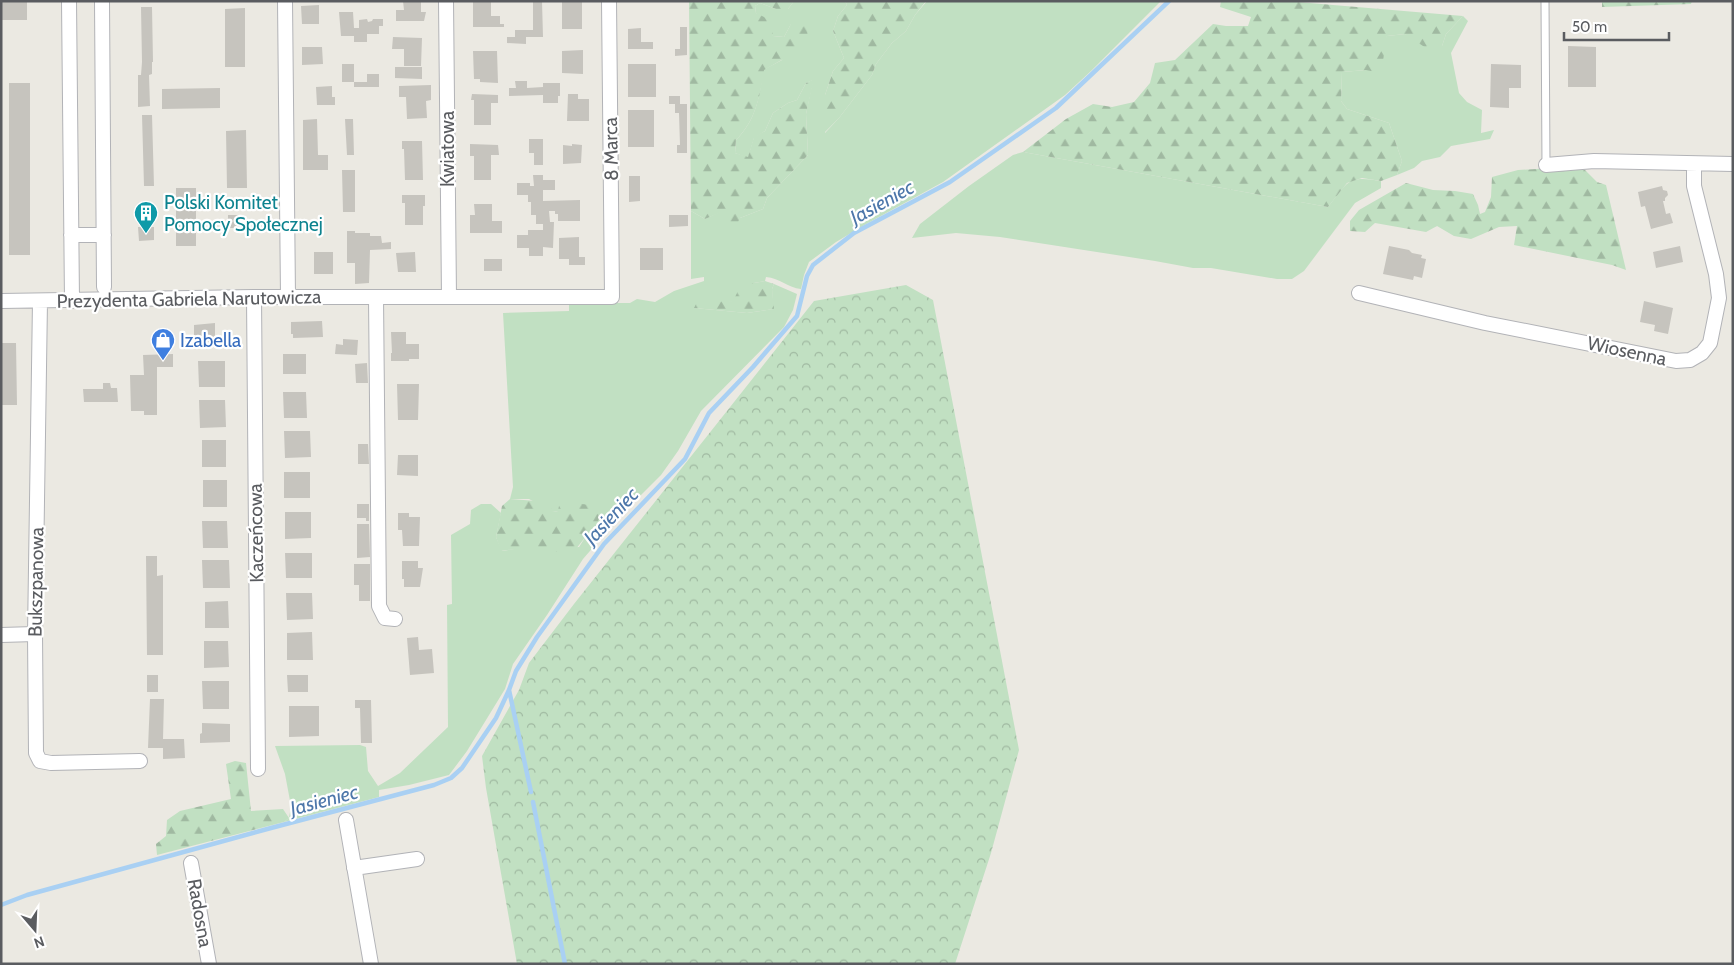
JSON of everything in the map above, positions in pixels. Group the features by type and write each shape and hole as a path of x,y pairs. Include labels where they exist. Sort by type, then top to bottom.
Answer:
{"street":[{"path":"69,1 72,301"},
{"path":"102,1 104,287"},
{"path":"285,1 288,297"},
{"name":"Kwiatowa","path":"446,1 449,297"},
{"name":"8 Marca","path":"609,1 612,297"},
{"path":"1546,164 1594,161 1733,164"},
{"name":"Wiosenna","path":"1359,293 1476,320 1676,361 1690,360 1702,353 1710,343 1719,298 1716,274 1694,186 1694,164"},
{"path":"71,235 104,234"},
{"name":"Prezydenta Gabriela Narutowicza","path":"1,302 254,297 612,297"},
{"name":"Kaczeńcowa","path":"254,297 258,769"},
{"path":"376,297 379,606 385,618 396,620"},
{"name":"Bukszpanowa","path":"40,301 35,634 36,753 40,761 51,763 140,761"},
{"path":"1,635 35,634"},
{"path":"346,820 371,964"},
{"path":"354,868 416,859"},
{"name":"Radosna","path":"191,863 209,964"}],"lane":[{"path":"1545,1 1546,164"}],"green space":[{"path":"689,1 794,1 788,9 776,9 760,3 755,6 756,13 770,20 773,36 784,37 791,24 807,20 808,45 764,70 761,89 753,116 736,140 735,153 748,157 754,137 765,131 773,113 788,103 797,100 806,83 814,79 806,114 808,155 767,198 763,209 740,218 735,229 728,229 724,211 705,219 691,211"},
{"path":"794,1 845,1 847,5 838,16 833,31 844,58 833,71 825,95 825,133 872,75 876,64 892,43 906,31 915,15 927,1 1161,1 1065,95 943,182 836,242 809,262 801,289 766,277 765,281 754,283 734,301 694,308 747,313 773,309 772,289 774,284 797,294 793,310 784,327 701,411 678,451 661,475 622,514 583,559 513,664 505,689 467,751 449,775 379,790 379,797 284,822 289,818 291,806 285,774 275,746 360,745 366,747 368,771 378,786 400,773 448,727 447,605 452,604 451,535 470,524 471,510 481,504 491,504 501,513 496,537 502,551 520,548 579,547 588,533 558,511 553,512 529,499 510,499 513,487 503,313 569,311 569,303 630,303 637,299 655,302 674,291 704,281 704,277 691,279 691,211 705,219 724,210 740,218 763,209 767,198 808,155 806,114 813,80 806,83 797,100 788,103 773,113 765,131 754,138 748,158 735,153 736,140 753,116 763,70 782,60 791,24 784,37 773,36 756,13 755,6 760,3 776,9 788,9"},
{"path":"845,1 926,1 906,31 892,43 876,64 872,75 839,118 824,133 825,95 833,71 844,58 833,31 838,16 847,5"},
{"path":"1221,1 1286,1 1463,16 1446,34 1442,46 1429,50 1405,34 1387,36 1381,73 1366,70 1342,72 1341,101 1347,109 1389,123 1402,161 1397,175 1381,181 1362,178 1347,183 1328,207 1023,152 1066,119 1093,104 1112,107 1134,102 1150,83 1155,63 1175,60 1213,24 1248,26 1251,17 1220,7"},
{"path":"1602,1 1692,1 1691,4 1602,7"},
{"path":"1463,16 1468,21 1451,53 1459,93 1467,102 1482,110 1481,133 1494,130 1490,139 1451,146 1440,157 1422,161 1414,168 1397,175 1402,161 1389,123 1347,109 1341,101 1342,72 1366,70 1387,36 1405,34 1442,46 1446,34"},
{"path":"1023,152 1328,207 1349,182 1361,179 1381,181 1381,188 1355,203 1304,271 1292,279 1277,279 1211,268 1193,268 1000,237 956,233 912,238 920,224 969,186 1013,155"},
{"path":"1553,168 1585,170 1597,182 1606,185 1626,270 1612,265 1514,245 1517,226 1499,227 1471,239 1454,236 1437,226 1426,232 1375,223 1365,232 1350,231 1350,221 1359,210 1406,183 1433,190 1473,194 1480,214 1485,212 1491,197 1492,177 1518,170"},
{"path":"765,281 774,284 772,289 774,309 747,313 694,308 697,302 733,301 739,289"},
{"path":"906,285 933,300 1019,750 991,853 955,964 517,964 482,756 519,690 529,663 814,301"},
{"path":"510,499 550,502 553,512 558,511 560,501 597,506 601,514 598,521 572,554 519,549 501,551 496,537 502,506"},
{"path":"235,761 246,763 251,811 283,809 289,818 284,822 157,855 156,844 166,836 167,820 180,811 231,799 226,764"}],"building":[{"path":"1,1 27,1 27,20 1,20"},
{"path":"403,1 421,1 421,12 426,12 424,21 396,21 396,10 404,10"},
{"path":"473,1 491,1 491,16 500,16 500,24 504,24 504,27 473,27"},
{"path":"533,1 542,1 543,37 526,37 526,44 507,43 507,37 515,37 515,30 533,30"},
{"path":"562,1 582,1 582,29 562,29"},
{"path":"319,5 319,24 302,24 301,6"},
{"path":"141,7 152,7 153,62 152,74 149,75 150,106 138,107 138,75 141,75 142,62"},
{"path":"245,8 245,67 225,67 225,9"},
{"path":"339,12 353,12 354,28 359,28 359,20 367,19 368,22 373,19 383,19 383,26 379,26 379,34 367,34 367,42 354,42 354,36 341,36"},
{"path":"680,27 687,27 687,55 675,56 675,49 680,49"},
{"path":"641,28 641,42 653,42 653,49 628,49 628,29"},
{"path":"393,37 422,38 421,66 404,66 404,49 392,49"},
{"path":"1568,46 1596,47 1596,87 1568,87"},
{"path":"302,47 322,47 323,64 302,65"},
{"path":"583,50 583,74 562,73 562,51"},
{"path":"473,51 497,51 498,83 480,82 480,79 474,79"},
{"path":"342,64 354,64 354,82 342,82"},
{"path":"628,64 656,64 656,97 628,97"},
{"path":"1491,64 1521,65 1521,88 1509,88 1509,108 1490,107"},
{"path":"395,67 422,67 422,79 395,78"},
{"path":"367,74 379,74 379,87 354,87 354,82 367,82"},
{"path":"515,81 527,81 527,88 543,87 543,83 560,83 558,103 543,103 543,95 509,96 509,88 516,88"},
{"path":"9,83 30,83 30,255 9,255"},
{"path":"431,85 431,100 426,101 427,118 407,119 406,97 399,97 399,86"},
{"path":"332,86 332,97 335,97 335,105 317,105 316,87"},
{"path":"220,88 220,108 162,109 162,89"},
{"path":"472,94 498,95 498,103 491,103 491,125 474,125 474,100 471,100"},
{"path":"568,94 578,94 578,99 589,99 589,121 567,121"},
{"path":"669,96 680,96 680,104 687,104 687,153 677,153 677,145 680,145 679,113 675,113 675,104 669,104"},
{"path":"628,110 654,110 654,147 628,147"},
{"path":"142,115 152,115 154,186 144,186"},
{"path":"317,119 318,155 328,155 328,170 303,170 303,120"},
{"path":"345,119 353,119 354,155 347,155"},
{"path":"246,130 247,188 227,188 226,131"},
{"path":"529,139 543,139 543,165 534,165 534,153 529,153"},
{"path":"402,141 422,141 423,180 405,180"},
{"path":"470,144 498,145 499,155 491,155 491,180 474,180 474,156 470,156"},
{"path":"572,144 582,145 581,163 563,164 563,145 572,146"},
{"path":"342,170 355,170 355,212 343,212"},
{"path":"533,175 543,175 543,180 555,180 555,190 543,190 543,201 580,200 580,221 558,221 558,214 555,214 555,211 549,211 550,222 554,222 553,248 543,247 543,256 529,256 529,248 517,248 517,235 528,235 528,230 543,230 543,224 536,224 536,215 531,215 531,202 528,202 528,195 517,195 517,183 530,183 530,186 534,186"},
{"path":"629,176 640,176 640,201 629,202"},
{"path":"1662,186 1668,195 1665,201 1663,201 1666,214 1670,213 1673,223 1651,229 1645,206 1641,207 1638,192"},
{"path":"176,188 196,188 196,246 176,246"},
{"path":"402,195 425,195 423,225 405,225 405,203 402,203"},
{"path":"474,204 492,204 492,221 502,221 502,233 470,233 470,215 475,215"},
{"path":"228,215 243,215 243,228 228,228"},
{"path":"669,215 688,215 688,226 669,227"},
{"name":"Polski Komitet Pomocy Społecznej","path":"138,227 154,227 154,240 139,241"},
{"path":"347,231 370,233 370,236 381,236 382,243 391,242 391,249 370,250 369,283 355,284 355,263 347,263"},
{"path":"579,237 579,257 585,257 585,265 569,265 569,259 559,259 559,238"},
{"path":"1389,246 1422,255 1421,258 1426,259 1422,278 1414,276 1413,280 1383,274"},
{"path":"1680,246 1683,262 1656,268 1653,252"},
{"path":"640,248 663,248 663,270 640,270"},
{"path":"314,252 333,252 333,274 314,274"},
{"path":"415,252 416,272 398,272 396,253"},
{"path":"484,259 502,259 502,271 484,271"},
{"path":"1644,301 1673,308 1668,334 1654,331 1655,325 1640,322"},
{"path":"322,321 323,337 293,338 293,334 291,334 291,322"},
{"path":"215,323 215,342 194,342 194,325"},
{"path":"391,332 406,332 406,344 419,344 419,359 391,361"},
{"path":"343,339 358,340 357,355 335,354 336,344 343,345"},
{"path":"1,343 16,343 17,405 1,405"},
{"path":"173,354 173,367 157,367 157,415 144,415 144,411 131,411 130,375 144,375 143,355"},
{"path":"283,354 306,354 306,374 283,374"},
{"path":"198,361 225,361 225,387 199,387"},
{"path":"367,363 368,383 356,383 355,364"},
{"path":"103,383 110,383 111,388 117,388 118,402 84,402 83,389 103,389"},
{"path":"397,384 419,384 418,420 398,420"},
{"path":"283,392 306,392 307,418 284,418"},
{"path":"199,400 225,400 226,427 200,428"},
{"path":"284,431 310,431 311,457 285,458"},
{"path":"202,440 226,440 226,467 202,467"},
{"path":"358,444 368,444 369,464 358,464"},
{"path":"398,455 418,455 418,476 397,475"},
{"path":"284,472 310,472 310,498 284,498"},
{"path":"203,480 227,480 227,507 203,507"},
{"path":"357,504 369,504 369,521 366,521 366,518 357,518"},
{"path":"285,512 311,512 311,538 285,539"},
{"path":"398,513 409,513 409,517 420,517 419,546 403,546 402,530 398,530"},
{"path":"202,521 227,521 228,548 203,548"},
{"path":"357,524 369,524 370,557 357,558"},
{"path":"285,553 312,553 312,578 286,578"},
{"path":"146,556 157,556 157,576 163,575 163,655 147,655"},
{"path":"202,560 229,560 230,588 203,588"},
{"path":"402,561 418,561 418,568 423,568 420,587 404,587"},
{"path":"354,564 370,564 370,601 359,601 359,585 354,585"},
{"path":"286,593 312,593 313,619 287,620"},
{"path":"228,601 229,628 205,628 205,602"},
{"path":"312,632 313,660 287,660 287,633"},
{"path":"418,637 419,650 432,649 434,673 410,675 407,638"},
{"path":"204,641 228,641 229,667 204,668"},
{"path":"147,675 158,675 158,692 147,692"},
{"path":"287,675 308,675 308,692 288,692"},
{"path":"202,681 229,681 229,709 203,709"},
{"path":"150,699 164,699 163,739 184,739 185,758 163,759 163,748 148,748"},
{"path":"355,700 371,700 372,743 361,743 360,708 355,708"},
{"path":"289,706 319,706 319,736 289,737"},
{"path":"202,723 230,724 230,742 200,743"}],"waterway":[{"name":"Jasieniec","path":"1,905 27,895 434,785 451,778 462,768 496,718 516,671 537,637 604,544 685,459 709,413 753,367 797,316 807,276 813,265 854,233 950,182 1056,108 1169,1"},
{"path":"509,690 531,792"},
{"path":"533,802 565,964"}],"place":[{"name":"Polski Komitet Pomocy Społecznej","path":"146,234"},
{"name":"Izabella","path":"163,361"}]}
